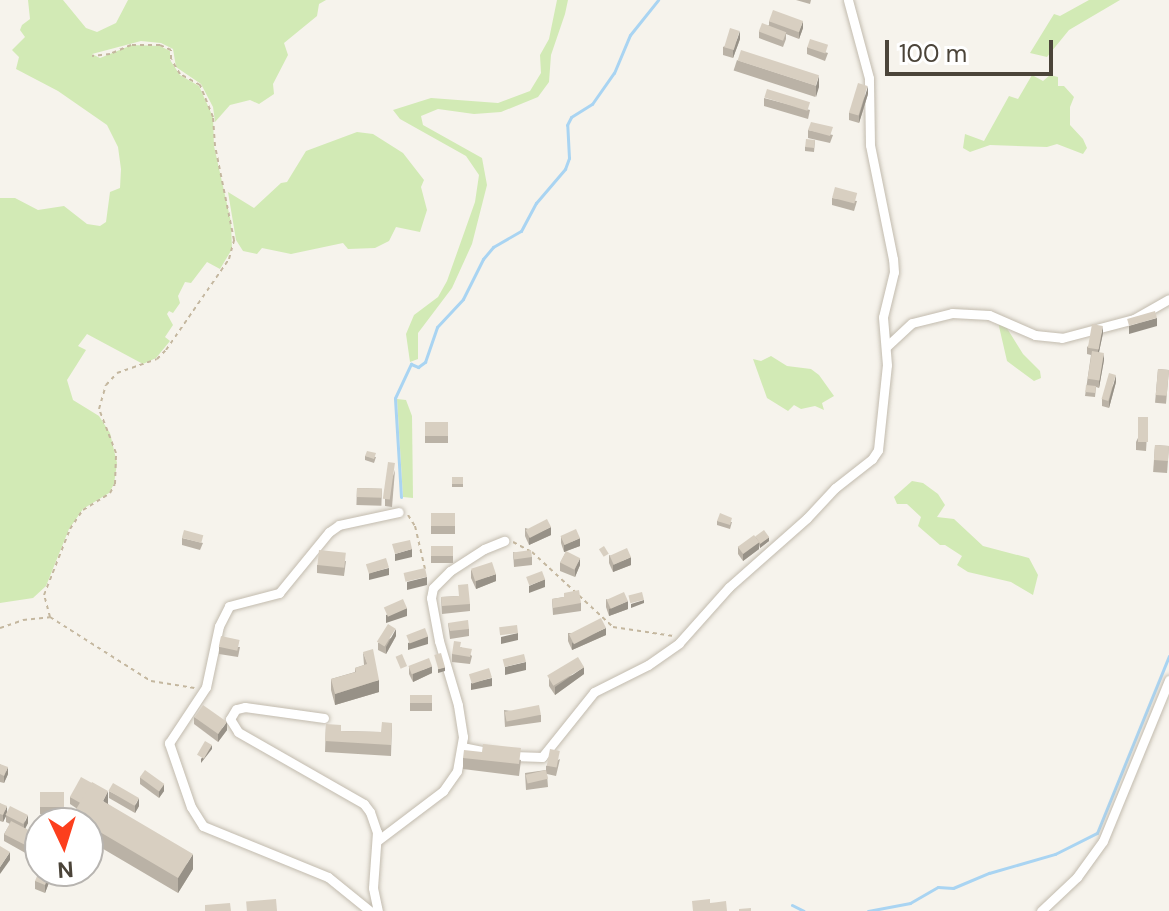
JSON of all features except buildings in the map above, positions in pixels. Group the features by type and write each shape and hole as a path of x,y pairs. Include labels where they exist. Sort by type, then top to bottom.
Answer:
{"street":[{"path":"462,747 528,759 542,757 594,692 648,665 679,643 729,587 807,518 835,488 872,459 880,441 886,347 883,317 894,272 870,145 869,78 848,0"},
{"path":"886,347 912,323 952,313 989,315 1035,335 1062,338 1134,319 1169,299"},
{"path":"370,911 328,877 203,826 191,807 169,743 206,687 219,626 229,606 279,593 322,539 339,525 399,512"},
{"path":"377,841 450,784 457,771 462,747 458,705 431,611 433,588 450,571 504,541"},
{"path":"1041,911 1083,871 1103,841 1169,680"},
{"path":"324,718 245,707 231,712 230,719 244,736 364,804 376,823 373,888 378,911"}],"path":[{"path":"50,617 44,595 70,529 83,510 110,493 115,484 116,453 99,409 106,385 117,373 157,359 166,350 229,259 234,240 215,146 213,117 200,85 180,74 171,59 171,50 160,45 131,45 110,54 92,56"},
{"path":"399,512 409,515 415,526 433,588"},
{"path":"504,541 532,552 613,627 671,634 679,643"},
{"path":"0,628 23,620 50,617 151,681 206,687"}],"green space":[{"path":"28,0 63,0 86,28 97,32 116,23 128,0 326,0 319,4 317,16 284,43 288,55 273,84 274,94 259,104 250,100 230,105 215,122 213,107 201,84 176,67 173,49 161,43 141,41 92,54 100,58 132,45 160,46 170,51 170,60 180,75 199,86 213,117 214,146 231,222 232,249 220,269 207,262 191,283 185,282 178,296 180,303 173,313 169,311 167,314 173,325 165,337 170,341 156,358 143,364 87,334 78,346 86,350 67,380 73,400 99,416 110,433 117,463 114,484 109,493 83,509 69,529 46,586 33,598 0,603 0,198 15,198 38,210 64,206 87,224 100,226 106,222 110,192 120,188 121,169 118,147 107,125 58,91 16,69 19,57 12,50 25,37 20,30 30,19"},
{"path":"557,0 568,0 551,55 549,82 538,97 501,112 474,114 438,109 421,116 423,125 482,158 487,185 472,244 452,288 418,333 418,359 410,362 406,334 414,315 438,297 447,281 475,202 479,175 466,156 400,119 393,110 431,98 498,103 530,91 541,73 540,55 549,39"},
{"path":"1089,0 1120,0 1069,30 1047,57 1030,53 1054,14 1060,16"},
{"path":"1032,75 1043,81 1050,75 1058,77 1058,86 1064,86 1074,97 1070,107 1070,125 1083,139 1087,148 1083,154 1057,144 1047,147 990,145 970,152 963,148 965,134 984,141 1009,96 1018,99"},
{"path":"357,132 373,134 403,153 424,180 421,187 427,210 420,232 396,227 389,241 375,248 348,249 343,243 291,254 262,248 257,254 243,251 236,240 228,192 254,208 281,183 287,182 306,151"},
{"path":"998,322 1005,325 1023,354 1040,371 1041,378 1034,381 1007,361"},
{"path":"771,356 787,366 811,369 819,375 834,396 822,403 824,410 815,406 801,409 794,405 788,411 767,398 753,359 761,361"},
{"path":"397,399 406,400 412,416 413,498 403,497"},
{"path":"912,481 923,483 938,494 945,505 937,517 954,519 983,546 1029,558 1038,575 1033,595 1011,582 968,572 957,565 962,556 940,545 918,526 921,517 907,504 897,504 894,497"}],"waterway":[{"path":"401,497 395,398 411,364 418,367 425,362 437,327 463,299 483,259 493,247 521,231 536,203 565,169 569,158 567,125 571,117 592,104 614,73 630,35 658,0"},
{"path":"868,911 910,903 938,887 953,888 989,873 1055,854 1097,833 1169,656"},
{"path":"792,905 804,911"}]}
